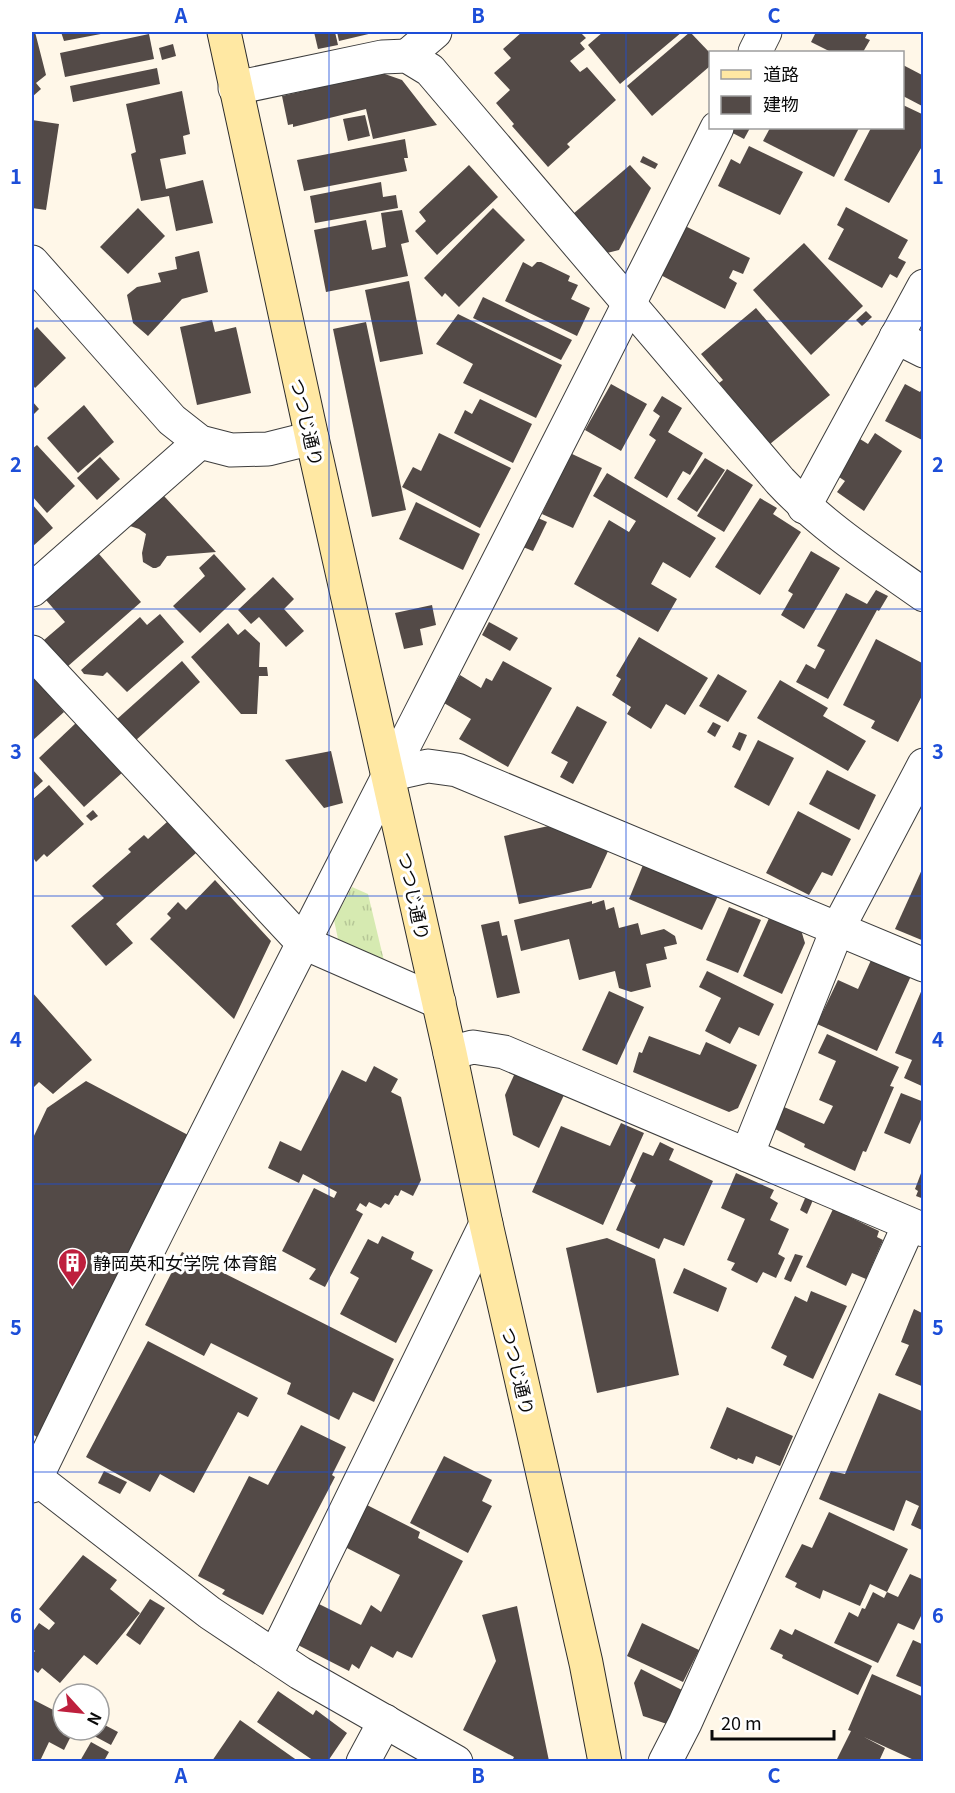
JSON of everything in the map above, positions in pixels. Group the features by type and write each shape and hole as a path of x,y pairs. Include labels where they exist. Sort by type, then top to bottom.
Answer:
{"main road":[{"name":"つつじ通り","path":"224,32 486,1224 586,1663 605,1761"}],"street":[{"path":"407,56 435,32"},
{"path":"756,51 765,32"},
{"path":"235,88 382,57 407,56 430,70 804,507 924,595"},
{"path":"456,1761 275,1656 210,1613 33,1480 302,942 630,304 717,129"},
{"path":"32,262 172,420 200,442 231,450 268,449 312,438"},
{"path":"804,507 910,344 924,286"},
{"path":"32,590 200,442"},
{"path":"32,652 302,942 439,1002"},
{"path":"747,1155 837,930 924,765"},
{"path":"388,775 428,766 457,770 924,965"},
{"path":"450,1053 473,1047 504,1052 916,1228 685,1723 665,1761"},
{"path":"275,1656 486,1224"},
{"path":"363,1761 385,1721"}],"green space":[{"path":"352,887 368,894 385,965 338,939 334,920"}],"building":[{"path":"32,32 35,32 46,75 36,83 41,89 32,97"},
{"path":"61,32 106,32 106,33 64,41"},
{"path":"314,32 335,32 338,45 318,49"},
{"path":"337,32 377,32 339,41"},
{"path":"522,32 580,32 586,38 580,43 585,49 570,61 580,72 587,67 616,100 567,144 570,147 548,167 512,126 514,124 496,103 510,90 494,73 511,58 503,49"},
{"path":"603,32 682,32 620,84 588,45"},
{"path":"690,32 709,52 709,67 652,116 627,86"},
{"path":"816,32 868,32 865,38 870,40 864,51 829,51 811,42"},
{"path":"149,34 154,59 65,77 60,53"},
{"path":"173,44 176,56 162,60 159,48"},
{"path":"904,66 924,76 924,107 904,97"},
{"path":"157,68 160,84 73,102 70,86"},
{"path":"382,73 402,80 437,125 373,139 366,109 293,127 293,124 288,125 282,96"},
{"path":"182,91 190,134 183,136 186,154 160,159 166,189 203,180 213,223 176,231 169,196 141,201 131,154 136,152 126,104"},
{"path":"904,105 924,115 924,143 889,203 844,180 870,129 904,129"},
{"path":"365,115 370,136 348,141 343,119"},
{"path":"32,120 59,124 46,210 32,208"},
{"path":"728,129 749,129 744,139"},
{"path":"769,129 858,129 834,177 763,141"},
{"path":"405,139 408,158 404,158 407,171 304,191 297,160"},
{"path":"749,146 803,172 780,215 718,186 731,159 740,164"},
{"path":"643,156 658,164 655,169 640,162"},
{"path":"469,165 498,197 437,255 415,231 426,221 419,212"},
{"path":"630,165 651,188 619,250 607,253 573,214"},
{"path":"381,182 383,197 396,195 398,208 315,223 310,196"},
{"path":"846,207 908,240 898,258 906,262 897,278 890,274 882,288 828,259 844,229 837,225"},
{"path":"138,208 165,236 128,274 100,247"},
{"path":"493,208 525,240 459,307 445,293 442,297 424,278"},
{"path":"402,210 409,242 401,244 408,276 326,292 314,230 366,220 372,250 386,247 381,213"},
{"path":"679,223 750,258 743,274 733,270 729,278 737,283 725,309 655,272"},
{"path":"804,243 863,306 811,355 753,290"},
{"path":"199,251 208,292 182,299 148,336 133,323 127,295 137,287 161,282 158,273 177,269 175,257"},
{"path":"523,262 532,267 537,262 541,262 570,276 568,281 578,285 571,299 590,308 577,336 505,301"},
{"path":"409,281 423,354 380,362 365,290"},
{"path":"483,297 572,340 561,360 473,318"},
{"path":"756,308 830,395 770,444 719,383 723,380 701,354"},
{"path":"866,311 872,317 862,326 856,320"},
{"path":"458,314 562,365 536,418 463,383 473,364 436,344"},
{"path":"212,320 215,332 236,327 251,393 197,405 180,327"},
{"path":"366,322 406,510 372,517 333,329"},
{"path":"37,327 66,358 35,388 32,384 32,332"},
{"path":"611,384 647,404 621,451 585,430"},
{"path":"905,384 920,392 924,385 924,441 885,421"},
{"path":"662,396 682,408 668,432 703,453 690,475 683,471 667,498 634,478 656,440 649,435 660,416 653,411"},
{"path":"480,399 532,424 513,463 454,433 465,410 472,414"},
{"path":"32,401 39,409 32,416"},
{"path":"84,405 114,442 78,473 47,438"},
{"path":"439,433 511,468 480,528 402,487 413,467 421,471"},
{"path":"875,433 902,451 864,511 837,492 845,481 836,475 860,439 868,444"},
{"path":"37,445 75,486 47,513 32,496 32,449"},
{"path":"570,453 602,468 573,528 542,514"},
{"path":"100,457 120,479 97,500 77,478"},
{"path":"705,458 725,470 697,512 677,499"},
{"path":"727,469 753,485 724,532 697,516"},
{"path":"607,473 716,538 690,578 663,562 651,584 677,599 658,632 574,584 609,520 629,532 636,521 593,496"},
{"path":"164,496 216,552 167,556 156,568 143,562 142,553 146,534 130,526"},
{"path":"760,498 777,508 773,514 801,532 760,595 715,567"},
{"path":"416,502 480,534 463,570 399,539"},
{"path":"32,504 53,528 32,547"},
{"path":"538,518 547,522 533,551 523,547"},
{"path":"811,551 840,568 804,629 781,615 793,594 788,591"},
{"path":"99,554 141,602 67,667 44,640 65,622 46,600"},
{"path":"214,554 246,589 200,633 173,606 205,576 199,568"},
{"path":"273,577 294,599 284,609 304,631 286,647 259,617 251,624 238,610"},
{"path":"876,590 888,596 879,611 877,610 828,699 796,682 806,664 815,669 825,650 817,646 846,593 867,604"},
{"path":"432,605 436,625 420,629 423,645 404,649 395,613"},
{"path":"160,614 184,642 127,692 107,672 103,676 84,674 81,670 140,617 147,625"},
{"path":"489,622 518,638 510,651 482,635"},
{"path":"228,623 238,635 245,629 260,643 259,667 267,667 268,676 259,676 257,714 241,714 191,657"},
{"path":"639,637 708,678 685,715 666,704 651,729 627,714 631,707 612,695 621,679 616,676"},
{"path":"876,639 924,664 924,692 898,742 871,728 875,721 843,705"},
{"path":"182,661 200,682 135,741 116,720"},
{"path":"503,661 552,688 508,767 459,739 471,719 444,703 460,675 481,688 486,678 492,681"},
{"path":"718,674 747,691 728,722 699,706"},
{"path":"32,675 64,712 32,741"},
{"path":"780,680 828,708 823,716 866,741 848,771 757,718"},
{"path":"577,706 607,722 573,784 560,777 568,762 551,753"},
{"path":"77,722 123,772 84,807 39,758"},
{"path":"713,722 721,726 715,737 707,732"},
{"path":"739,732 747,735 740,751 732,747"},
{"path":"758,740 794,758 769,806 734,787"},
{"path":"331,751 343,803 324,808 285,760"},
{"path":"32,769 43,781 33,790 32,788"},
{"path":"827,770 876,795 859,830 809,804"},
{"path":"49,785 84,824 47,857 44,854 36,862 32,856 32,800"},
{"path":"93,810 98,816 91,821 86,816"},
{"path":"798,811 851,839 832,876 822,872 809,895 766,873"},
{"path":"167,822 196,853 116,924 133,943 106,966 71,926 104,898 92,886 131,852 128,849 144,835 148,839"},
{"path":"553,825 609,849 591,888 519,904 504,836"},
{"path":"643,865 718,896 702,930 629,899"},
{"path":"924,865 924,941 895,929"},
{"path":"215,880 271,941 234,1019 150,939 171,918 167,914 178,902 186,910"},
{"path":"604,900 606,910 614,907 619,928 638,923 641,935 664,929 675,936 677,944 664,947 667,959 646,964 651,987 631,992 619,988 615,971 579,980 569,939 521,951 514,920"},
{"path":"729,907 761,920 738,973 706,960"},
{"path":"770,916 801,930 805,943 782,994 743,976"},
{"path":"499,921 502,936 507,935 520,993 497,998 481,925"},
{"path":"872,958 911,976 877,1051 817,1024 838,980 858,989"},
{"path":"707,971 774,1004 759,1036 739,1027 730,1044 705,1031 721,998 699,987"},
{"path":"923,987 924,1087 904,1078 912,1060 895,1053"},
{"path":"609,991 644,1007 617,1065 582,1050"},
{"path":"32,992 92,1060 53,1094 39,1082 32,1089"},
{"path":"827,1034 899,1067 890,1086 894,1087 866,1152 863,1151 855,1171 804,1147 805,1144 775,1129 784,1107 824,1124 833,1106 819,1100 836,1061 818,1053"},
{"path":"649,1036 700,1055 706,1042 757,1065 738,1108 729,1112 633,1072 639,1052 642,1053"},
{"path":"374,1066 398,1079 391,1092 401,1097 421,1180 413,1196 401,1190 389,1205 385,1203 381,1208 369,1202 366,1207 360,1203 356,1210 363,1214 325,1287 309,1279 316,1269 282,1251 314,1188 334,1198 337,1192 303,1174 299,1183 268,1168 280,1141 301,1151 342,1070 366,1082"},
{"path":"515,1073 564,1095 539,1148 513,1135 505,1095"},
{"name":"静岡英和女学院 体育館","path":"86,1081 188,1135 37,1437 32,1434 32,1140 47,1108"},
{"path":"901,1093 924,1102 924,1113 910,1144 884,1133"},
{"path":"621,1123 644,1133 603,1225 532,1192 561,1126 610,1146"},
{"path":"660,1142 674,1149 669,1160 713,1181 684,1246 664,1238 659,1249 616,1230 636,1185 630,1181 643,1152 653,1156"},
{"path":"923,1168 924,1199 916,1196 918,1191 915,1189"},
{"path":"736,1173 774,1190 770,1198 778,1203 770,1220 789,1229 778,1254 785,1258 776,1278 763,1272 757,1283 731,1270 735,1263 727,1260 745,1219 721,1208"},
{"path":"806,1196 813,1200 807,1214 800,1210"},
{"path":"833,1209 879,1231 877,1237 883,1240 866,1279 852,1273 846,1286 806,1267"},
{"path":"382,1236 414,1252 411,1259 433,1270 396,1343 340,1314 359,1278 350,1273 368,1239 378,1244"},
{"path":"607,1238 655,1259 679,1375 597,1393 566,1248"},
{"path":"182,1252 394,1359 374,1402 353,1392 339,1420 287,1394 291,1383 211,1343 204,1356 145,1325"},
{"path":"795,1254 803,1256 791,1282 784,1279"},
{"path":"684,1268 727,1288 718,1312 673,1293"},
{"path":"811,1291 847,1306 813,1379 783,1365 787,1356 771,1348 795,1296 807,1302"},
{"path":"914,1309 924,1314 924,1387 895,1375 909,1345 901,1342"},
{"path":"148,1341 258,1398 248,1417 238,1412 194,1493 160,1474 150,1492 86,1457"},
{"path":"879,1393 924,1412 924,1531 911,1525 919,1506 906,1500 894,1531 819,1499 831,1471 845,1474"},
{"path":"727,1407 793,1436 780,1466 756,1456 753,1464 738,1458 737,1460 710,1448"},
{"path":"301,1425 346,1447 332,1475 335,1477 263,1615 222,1594 225,1590 198,1576 249,1476 268,1485"},
{"path":"444,1456 492,1480 482,1501 492,1506 468,1553 410,1523"},
{"path":"104,1471 127,1482 120,1494 98,1483"},
{"path":"367,1505 420,1532 418,1538 463,1561 412,1658 397,1651 393,1658 371,1646 359,1669 352,1664 349,1671 294,1643 315,1602 361,1625 371,1605 381,1612 400,1575 345,1547"},
{"path":"829,1512 908,1549 887,1592 870,1584 860,1606 823,1590 820,1599 795,1587 797,1583 785,1577 802,1544 812,1548"},
{"path":"83,1555 117,1580 110,1589 140,1613 97,1665 84,1655 59,1682 42,1668 38,1673 32,1668 32,1654 35,1651 32,1648 32,1633 39,1623 49,1630 55,1623 39,1609"},
{"path":"910,1574 924,1580 924,1610 914,1630 898,1623 878,1663 834,1643 849,1612 858,1617 862,1608 865,1609 873,1592 884,1598 887,1592 898,1597"},
{"path":"150,1599 165,1608 140,1645 126,1635"},
{"path":"517,1606 549,1761 512,1761 514,1757 463,1730 496,1661 482,1615"},
{"path":"642,1623 699,1650 683,1682 627,1656"},
{"path":"780,1629 792,1635 795,1629 872,1666 858,1695 782,1658 783,1655 770,1649"},
{"path":"913,1640 924,1645 924,1688 896,1676"},
{"path":"641,1669 682,1690 667,1724 643,1716 634,1683"},
{"path":"872,1674 924,1697 924,1761 916,1761 864,1737 885,1748 880,1759 884,1761 836,1761 851,1731 848,1730"},
{"path":"278,1691 313,1715 316,1710 347,1733 328,1761 314,1761 257,1722"},
{"path":"32,1699 51,1709 51,1742 68,1742 64,1750 49,1742 40,1761 32,1761"},
{"path":"240,1720 298,1761 212,1761"},
{"path":"111,1728 118,1732 111,1745 105,1742 111,1742"},
{"path":"91,1742 109,1752 104,1761 80,1761"}],"place":[{"name":"静岡英和女学院 体育館","path":"72,1288"}]}
